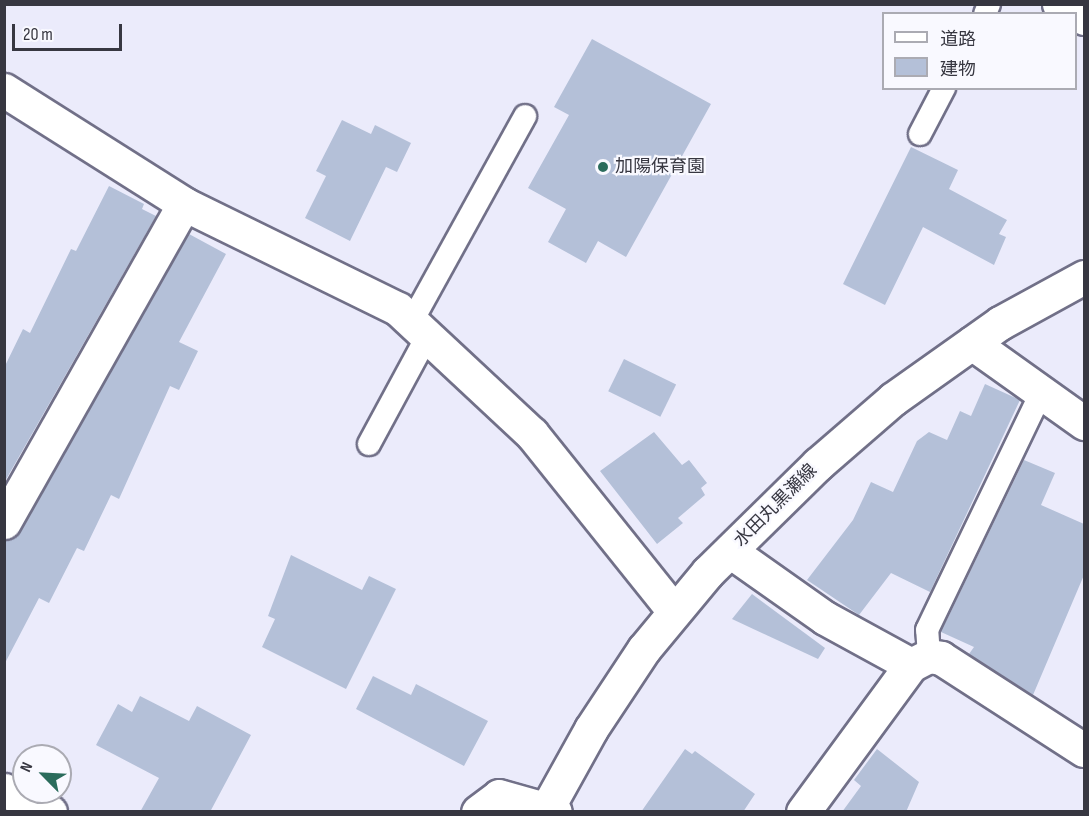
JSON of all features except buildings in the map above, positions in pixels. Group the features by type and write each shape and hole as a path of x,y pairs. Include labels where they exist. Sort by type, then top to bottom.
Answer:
{"street":[{"path":"1059,4 1073,12"},
{"path":"4,90 184,204 349,282 420,328 531,434 674,611"},
{"path":"4,522 184,204"},
{"name":"水田丸黒瀬線","path":"549,810 591,729 674,611 730,551 818,464 885,406 972,343 1084,277"},
{"path":"972,343 1084,423"},
{"path":"730,551 825,618 920,661 941,658 973,676 1084,750"},
{"path":"803,812 920,661"},
{"path":"4,790 50,812"},
{"path":"478,812 499,796 549,810"}],"lane":[{"path":"920,134 943,90"},
{"path":"369,444 420,328 525,116"},
{"path":"920,661 927,630 1041,393"}],"place":[{"name":"加陽保育園","path":"603,167"}]}
